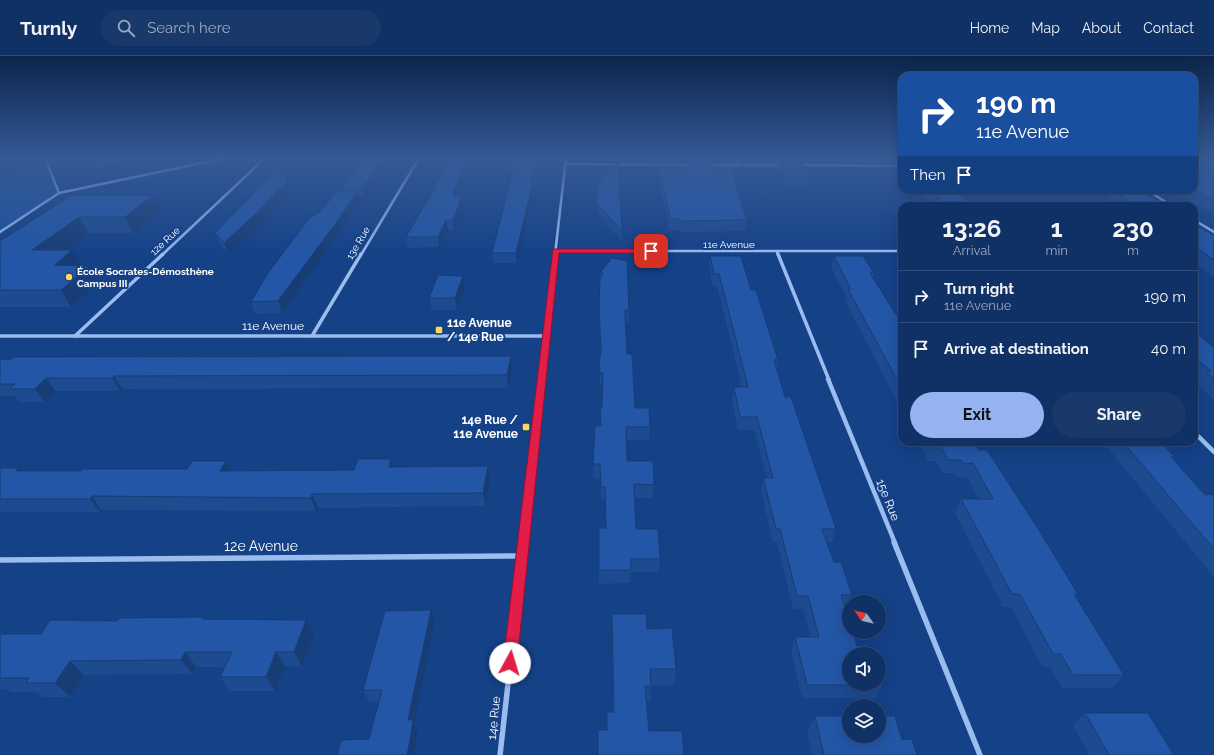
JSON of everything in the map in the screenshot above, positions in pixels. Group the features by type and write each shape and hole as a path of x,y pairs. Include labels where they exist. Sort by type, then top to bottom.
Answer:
{"street":[{"path":"0,232 60,193 71,191"},
{"name":"12e Rue","path":"75,336 230,191"},
{"name":"13e Rue","path":"312,336 399,191"},
{"name":"14e Rue","path":"500,755 562,191"},
{"path":"1153,194 1166,202"},
{"path":"1198,222 1214,232"},
{"name":"11e Avenue","path":"556,250 777,252 898,251"},
{"name":"15e Rue","path":"777,252 980,755"},
{"name":"11e Avenue","path":"0,336 546,336"},
{"path":"1198,436 1214,452"},
{"name":"12e Avenue","path":"0,560 522,556"}],"shaded area":[{"path":"0,191 58,191 59,193 0,232"}],"building":[{"path":"256,191 278,191 224,243 215,233"},
{"path":"433,191 454,191 453,196 462,196 453,220 446,220 438,237 406,237"},
{"path":"508,191 531,191 516,253 492,253"},
{"path":"597,191 620,191 622,231 597,204"},
{"path":"664,191 738,191 747,220 680,221 680,219 670,219"},
{"path":"1198,191 1214,191 1214,200 1198,192"},
{"path":"336,192 357,192 278,301 251,302 268,273 311,216 315,216 318,212 320,212"},
{"path":"934,194 960,194 968,202 941,202"},
{"path":"1119,194 1146,194 1160,202 1130,202"},
{"path":"72,195 152,196 125,217 79,217 32,250 72,250 55,265 90,266 61,290 0,290 0,241"},
{"path":"1198,226 1214,236 1214,260 1198,249"},
{"path":"710,256 741,256 751,290 756,290 778,360 774,360 785,397 791,397 836,529 822,529 834,562 841,562 852,595 841,595 842,639 855,639 857,646 869,647 842,647 842,685 807,685 795,637 819,637 808,596 797,596 780,529 776,529 763,478 773,478 757,417 740,417 734,387 748,387 719,274 714,274"},
{"path":"834,256 863,256 874,273 870,273 898,316 898,382 848,289 851,289"},
{"path":"612,258 627,261 629,310 625,310 627,354 632,354 635,408 649,408 650,427 626,427 627,461 653,461 654,485 634,484 636,529 658,529 660,559 631,559 631,570 599,570 599,528 606,528 605,487 601,487 600,464 593,464 595,426 601,426 600,407 602,407 603,373 600,373 599,362 601,351 599,307 600,278 603,273 600,273"},
{"path":"438,275 463,276 455,298 429,298"},
{"path":"1198,334 1214,348 1214,378 1206,371 1211,371 1198,360"},
{"path":"511,356 507,375 114,376 112,378 46,378 35,389 10,389 15,384 0,384 0,359 10,360 13,357"},
{"path":"933,446 976,446 979,450 987,450 1078,594 1074,594 1124,675 1073,675 1061,654 1053,654 1020,594 1012,594 961,499 993,499 973,463 964,464 961,460 948,460 942,448 934,448"},
{"path":"1126,446 1164,446 1175,457 1171,457 1205,495 1214,495 1214,549"},
{"path":"358,459 391,459 389,467 488,466 483,493 312,494 311,498 92,496 90,499 0,499 0,468 19,468 16,471 81,471 83,469 187,469 192,461 226,461 220,471 354,470"},
{"path":"431,610 408,720 413,720 407,755 337,755 341,740 369,739 382,690 363,690 385,611"},
{"path":"612,614 646,614 647,629 672,628 676,669 650,669 651,686 645,686 649,731 682,731 684,755 598,755 598,730 607,730 607,712 614,712"},
{"path":"203,617 202,619 306,620 294,652 276,652 266,677 220,677 232,652 185,652 181,660 70,661 55,683 26,683 29,678 0,678 0,634 41,634 50,620 117,621 119,618"},
{"path":"1085,713 1148,713 1174,755 1109,755"},
{"path":"815,716 842,716 842,743 886,743 886,716 895,716 902,740 912,739 917,755 824,755"}],"place":[{"name":"École Socrates-Démosthène Campus III","path":"69,277"},
{"name":"11e Avenue / 14e Rue","path":"439,330"},
{"name":"14e Rue / 11e Avenue","path":"526,427"}],"route":[{"path":"510,663 556,250 651,251"}]}
